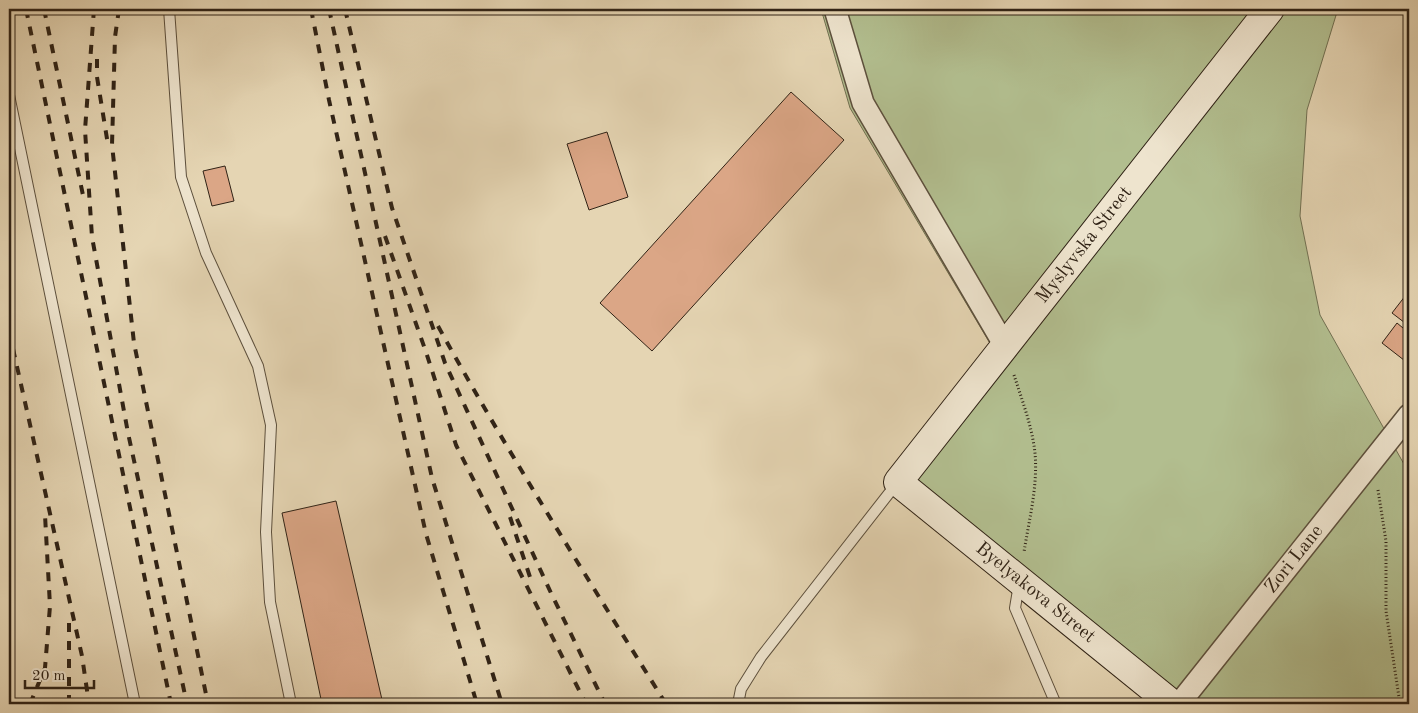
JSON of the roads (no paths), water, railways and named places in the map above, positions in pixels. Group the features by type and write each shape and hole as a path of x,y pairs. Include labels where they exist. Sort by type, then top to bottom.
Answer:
{"street":[{"path":"835,9 863,103 1005,346"},
{"name":"Myslyvska Street","path":"898,482 1270,9"},
{"name":"Zori Lane","path":"1179,704 1409,415"},
{"name":"Byelyakova Street","path":"898,482 1172,704"}],"lane":[{"path":"169,9 182,177 206,254 258,366 270,425 266,532 270,602 291,704"},
{"path":"9,95 135,704"},
{"path":"738,704 741,688 761,656 898,482"},
{"path":"1019,580 1015,608 1055,702"}],"railway":[{"path":"26,9 171,704"},
{"path":"44,9 84,200"},
{"path":"94,9 85,130 92,237 128,433 187,704"},
{"path":"119,9 115,37 112,145 134,343 208,704"},
{"path":"311,9 329,100 426,534 477,704"},
{"path":"329,9 432,478 502,704"},
{"path":"345,9 392,208 445,363 551,593 605,704"},
{"path":"97,59 97,77 108,145"},
{"path":"385,236 426,352 456,445 586,704"},
{"path":"438,326 521,469 666,704"},
{"path":"9,331 82,656 89,704"},
{"path":"30,704 45,668 50,606 45,515"},
{"path":"510,517 532,583"},
{"path":"69,620 69,704"}]}
